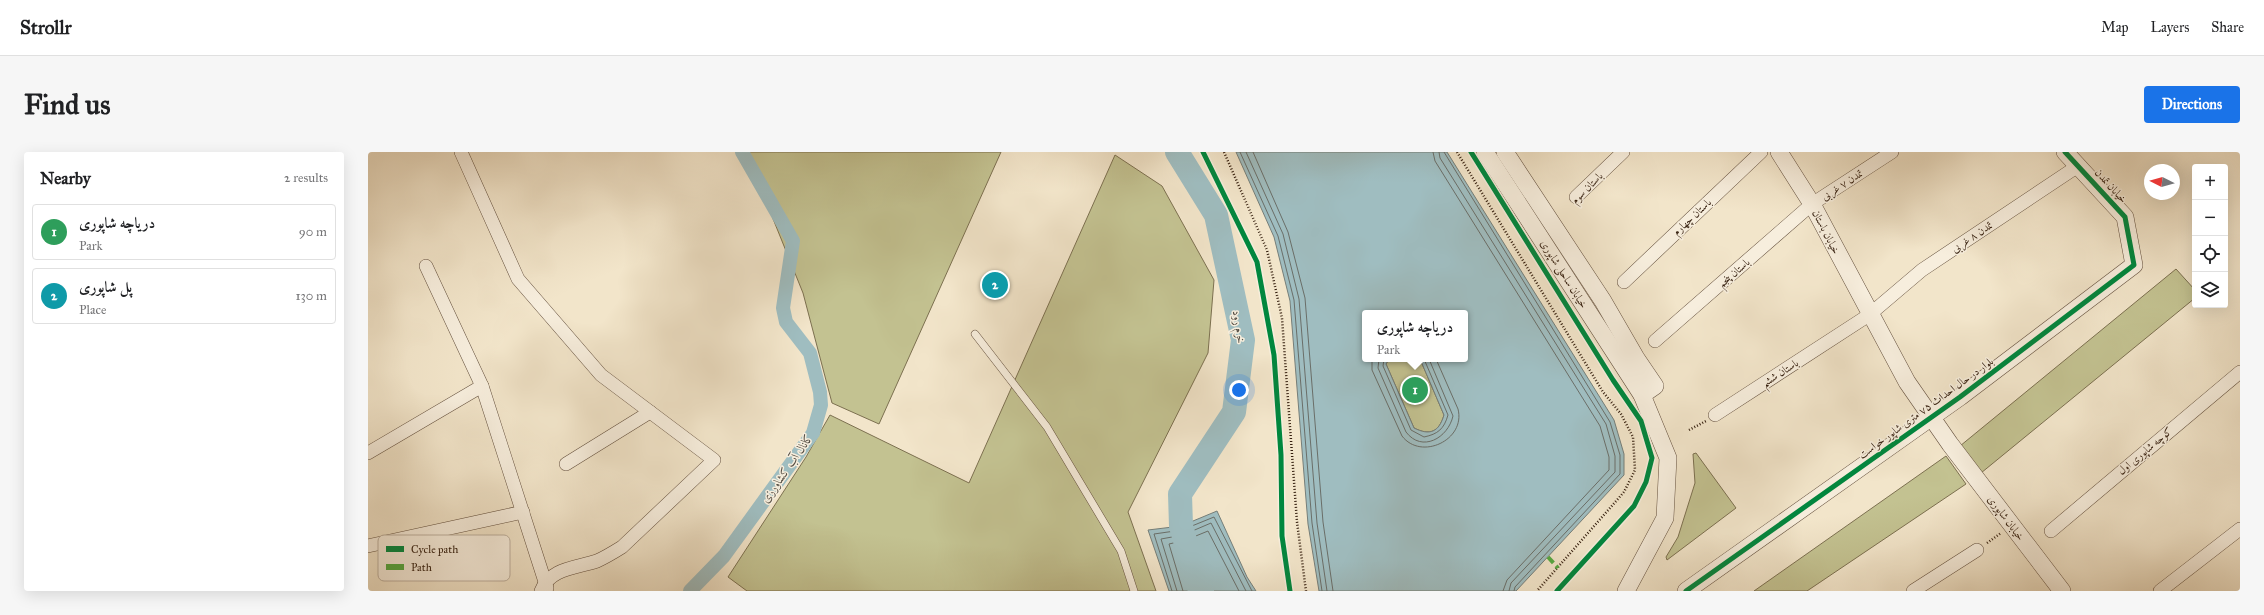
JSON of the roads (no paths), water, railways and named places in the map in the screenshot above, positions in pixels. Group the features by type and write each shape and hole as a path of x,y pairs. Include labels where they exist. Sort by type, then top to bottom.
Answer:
{"street":[{"path":"461,152 518,279 601,375 714,460 622,547 607,556 559,572 544,588"},
{"name":"خیابان ساحلی شاپوری","path":"1485,152 1649,390"},
{"name":"خیابان ساحلی شاپوری","path":"1505,152 1603,301 1636,358 1649,390"},
{"name":"باستان سوم","path":"1576,198 1623,152"},
{"name":"باستان چهارم","path":"1624,282 1761,152"},
{"name":"خیابان باستان","path":"1778,152 1812,204 1869,315 1907,382 1931,418"},
{"name":"تمدن ۷ غربی","path":"1812,204 1892,152"},
{"name":"خیابان تمدن","path":"2065,152 2125,217"},
{"name":"تمدن ۸ غربی","path":"1869,315 1922,270 2078,166"},
{"name":"باستان پنجم","path":"1655,341 1812,204"},
{"name":"بلوار در حال احداث ۷۵ متری شاپور خواست","path":"1686,591 1931,418 2134,265 2125,217"},
{"path":"426,266 482,386 523,512 544,588"},
{"name":"باستان ششم","path":"1715,415 1869,315"},
{"name":"کوچه شاپوری اول","path":"2050,531 2240,372"},
{"path":"368,453 482,386"},
{"path":"1626,591 1665,518 1668,458 1649,390"},
{"path":"566,464 650,412"},
{"name":"خیابان شاپوری","path":"1931,418 2062,591"},
{"path":"418,535 523,512"},
{"path":"2160,591 2240,528"},
{"path":"368,546 378,544"},
{"path":"1913,591 1976,550"}],"lane":[{"path":"975,334 1047,427 1121,551 1134,591"}],"water":[{"path":"1236,152 1447,152 1614,420 1624,454 1624,475 1516,591 1319,591 1308,524 1290,301 1274,237","holes":["1362,310 1468,310 1468,362 1421,362 1444,415 1437,429 1433,431 1425,432 1414,428 1386,364 1387,362 1362,362"]},
{"path":"1217,511 1247,577 1256,591 1169,591 1148,530 1181,526"}],"waterway":[{"name":"کانال آب کشاورزی","path":"690,591 724,556 813,433 821,405 820,392 810,353 786,322 783,308 793,241 742,152"},
{"name":"خرم رود","path":"1177,152 1216,215 1243,340 1234,412 1180,494 1181,526 1197,583 1202,591"}],"place":[{"name":"پل شاپوری","path":"995,285"},
{"name":"دریاچه شاپوری","path":"1415,390"}]}
